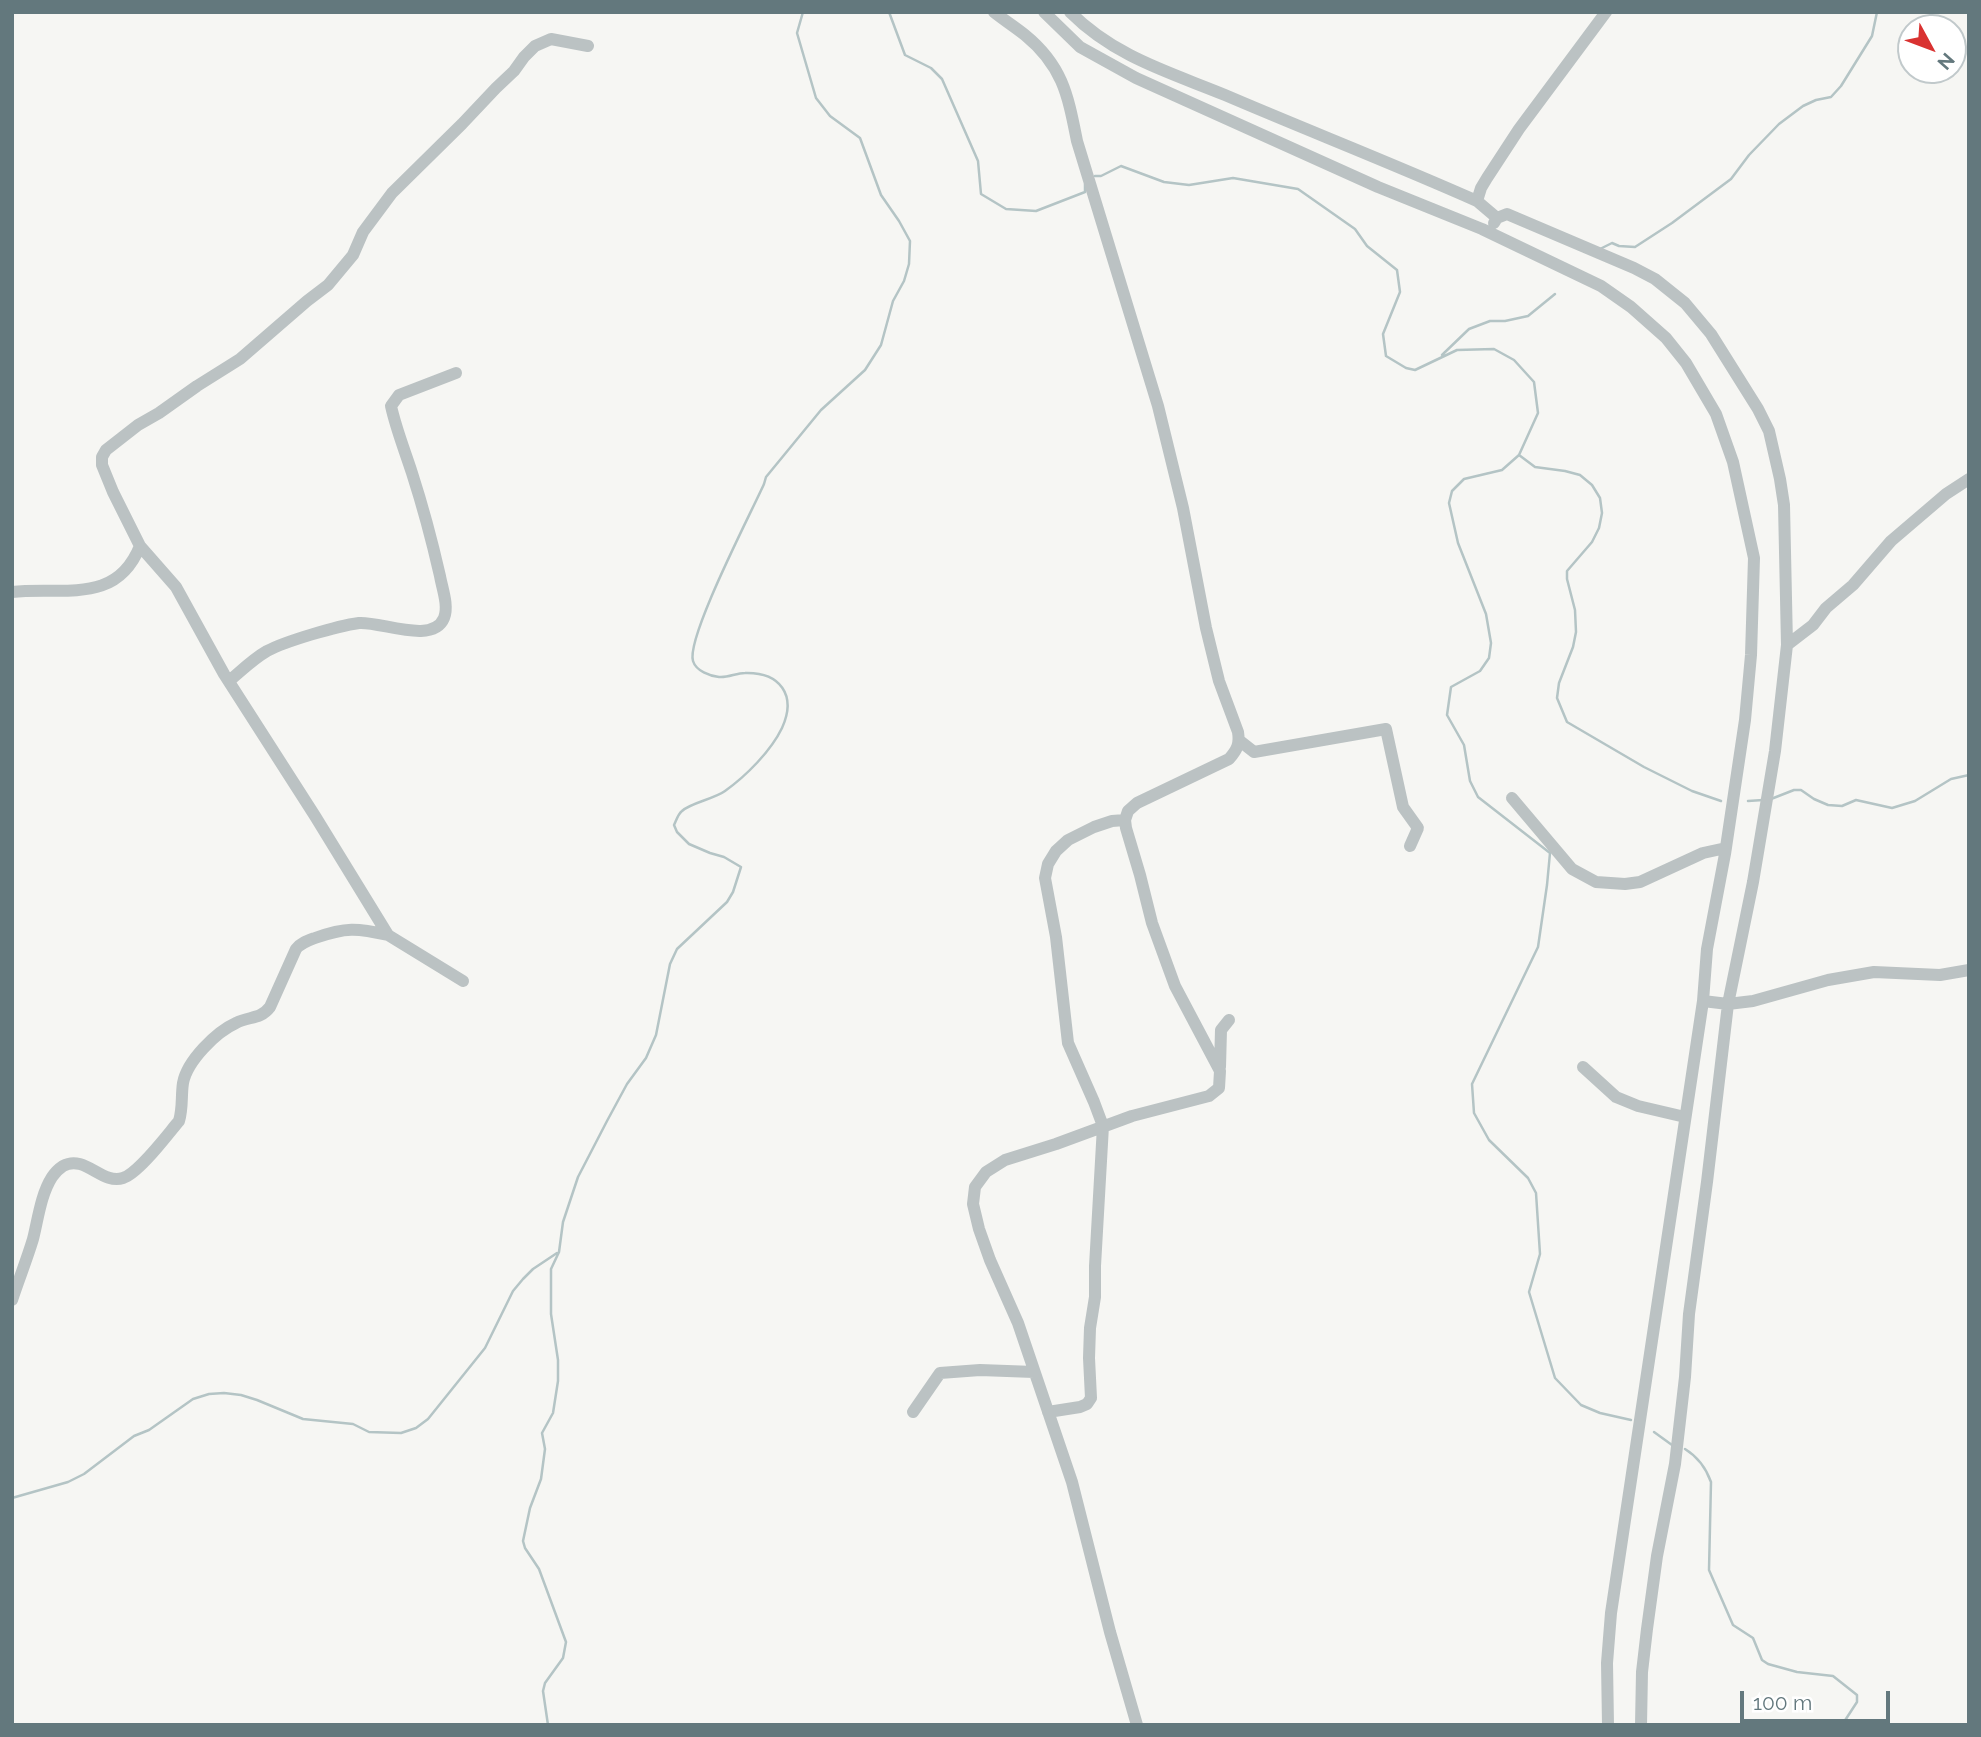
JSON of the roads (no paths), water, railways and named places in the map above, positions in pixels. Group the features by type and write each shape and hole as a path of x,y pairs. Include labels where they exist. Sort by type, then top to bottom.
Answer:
{"street":[{"path":"994,12 1026,36 1050,60 1068,96 1077,141 1172,459 1206,628 1219,681 1240,741 1229,759 1137,803 1128,811 1125,820 1152,923 1175,986 1220,1071"},
{"path":"1044,12 1080,47 1136,78 1378,187 1489,233 1601,286 1631,307 1666,338 1686,363 1716,414 1733,461 1754,558 1752,643 1745,720 1726,848 1707,949 1703,1001 1611,1614 1607,1663 1608,1725"},
{"path":"1070,12 1114,47 1157,70 1222,94 1477,201 1497,218"},
{"path":"1477,201 1481,188 1519,129 1606,12"},
{"path":"388,935 316,816 229,681 176,587 140,545 104,472 102,457 106,450 138,425 240,359 328,285 354,254 363,233 392,193 514,71 535,46 551,38 588,46"},
{"path":"1489,233 1497,218 1507,214 1634,268 1669,289 1685,303 1711,334 1752,398 1769,431 1784,505 1787,645 1773,765 1753,883 1728,1004 1689,1314 1675,1464 1657,1556 1647,1629 1642,1672 1641,1725"},
{"path":"229,681 267,651 327,631 359,623 416,632 428,631 444,618 445,602 438,567 423,508 391,406 399,395 456,373"},
{"path":"1787,645 1813,625 1891,541 1946,494 1968,479"},
{"path":"12,592 74,592 109,584 130,564 140,545"},
{"path":"1240,741 1254,752 1386,729 1403,807 1418,828 1410,846"},
{"path":"1512,798 1572,869 1595,882 1640,883 1703,853 1726,848"},
{"path":"1048,1412 1080,1407 1087,1404 1091,1398 1088,1358 1096,1297 1095,1266 1103,1126 1068,1043 1056,937 1045,878 1048,864 1068,840 1094,827 1125,820"},
{"path":"12,1300 52,1176 65,1165 79,1163 112,1180 124,1178 136,1171 179,1121 184,1081 199,1054 234,1023 258,1018 264,1014 301,944 334,931 347,929 388,935 463,981"},
{"path":"1703,1001 1728,1004 1753,1001 1828,980 1874,972 1940,975 1969,970"},
{"path":"1137,1725 1072,1482 1018,1323 979,1229 973,1204 975,1187 985,1172 1005,1160 1132,1116 1209,1096 1219,1088 1221,1030 1229,1020"},
{"path":"1583,1067 1616,1097 1638,1106 1685,1117"},
{"path":"913,1412 940,1373 980,1370 1034,1372"}],"waterway":[{"path":"548,1725 543,1691 545,1683 563,1658 566,1642 539,1569 523,1541 530,1508 541,1479 545,1449 542,1433 553,1413 558,1381 558,1360 551,1314 551,1269 559,1252 563,1222 578,1177 627,1084 646,1058 656,1035 670,964 677,949 727,902 741,867 724,857 689,844 674,825 679,814 686,808 720,794 749,771 765,754 782,728 786,716 786,696 776,681 757,674 742,673 722,677 708,674 695,665 694,648 709,603 766,477 821,410 865,370 881,345 893,301 904,281 909,264 910,241 881,195 860,138 830,116 816,98 797,33 803,12"},
{"path":"889,12 905,55 931,68 942,79 978,161 981,194 1006,209 1036,211 1085,192 1085,184"},
{"path":"1600,249 1612,243 1635,247 1672,223 1731,179 1749,155 1779,124 1803,106 1831,97 1841,86 1872,36 1877,12"},
{"path":"1095,176 1101,176 1121,166 1164,182 1189,185 1233,178 1298,189 1355,229 1367,246 1397,270 1400,292 1383,334 1386,356 1406,368 1415,370 1457,350 1494,349 1514,360 1534,382 1538,413 1519,455 1502,470 1464,479 1452,491 1449,503 1458,543 1486,614 1491,643 1489,658 1480,671 1451,687 1447,715 1464,745 1470,781 1478,797 1550,853 1538,947 1472,1084 1474,1113 1489,1140 1528,1178 1536,1193 1540,1254 1529,1292 1555,1378 1581,1405 1600,1413 1631,1420"},
{"path":"1442,355 1469,329 1490,321 1528,316 1555,294"},
{"path":"1519,455 1535,467 1580,475 1592,485 1600,498 1602,513 1599,528 1592,542 1567,571 1575,610 1576,632 1559,683 1557,698 1567,722 1644,767 1692,791 1721,801"},
{"path":"1771,799 1801,790 1828,805 1842,806 1856,800 1892,808 1915,801 1951,779 1969,775"},
{"path":"1748,801 1763,800"},
{"path":"12,1498 68,1482 84,1474 134,1436 149,1430 193,1399 209,1394 241,1395 303,1419 353,1424 369,1432 401,1433 416,1428 428,1419 485,1348 513,1291 533,1269 557,1253"},
{"path":"1654,1432 1672,1445"},
{"path":"1685,1449 1701,1463 1711,1482 1709,1570 1733,1625 1753,1638 1762,1660 1768,1664 1797,1672 1833,1676 1857,1695 1857,1702 1842,1725"}]}
